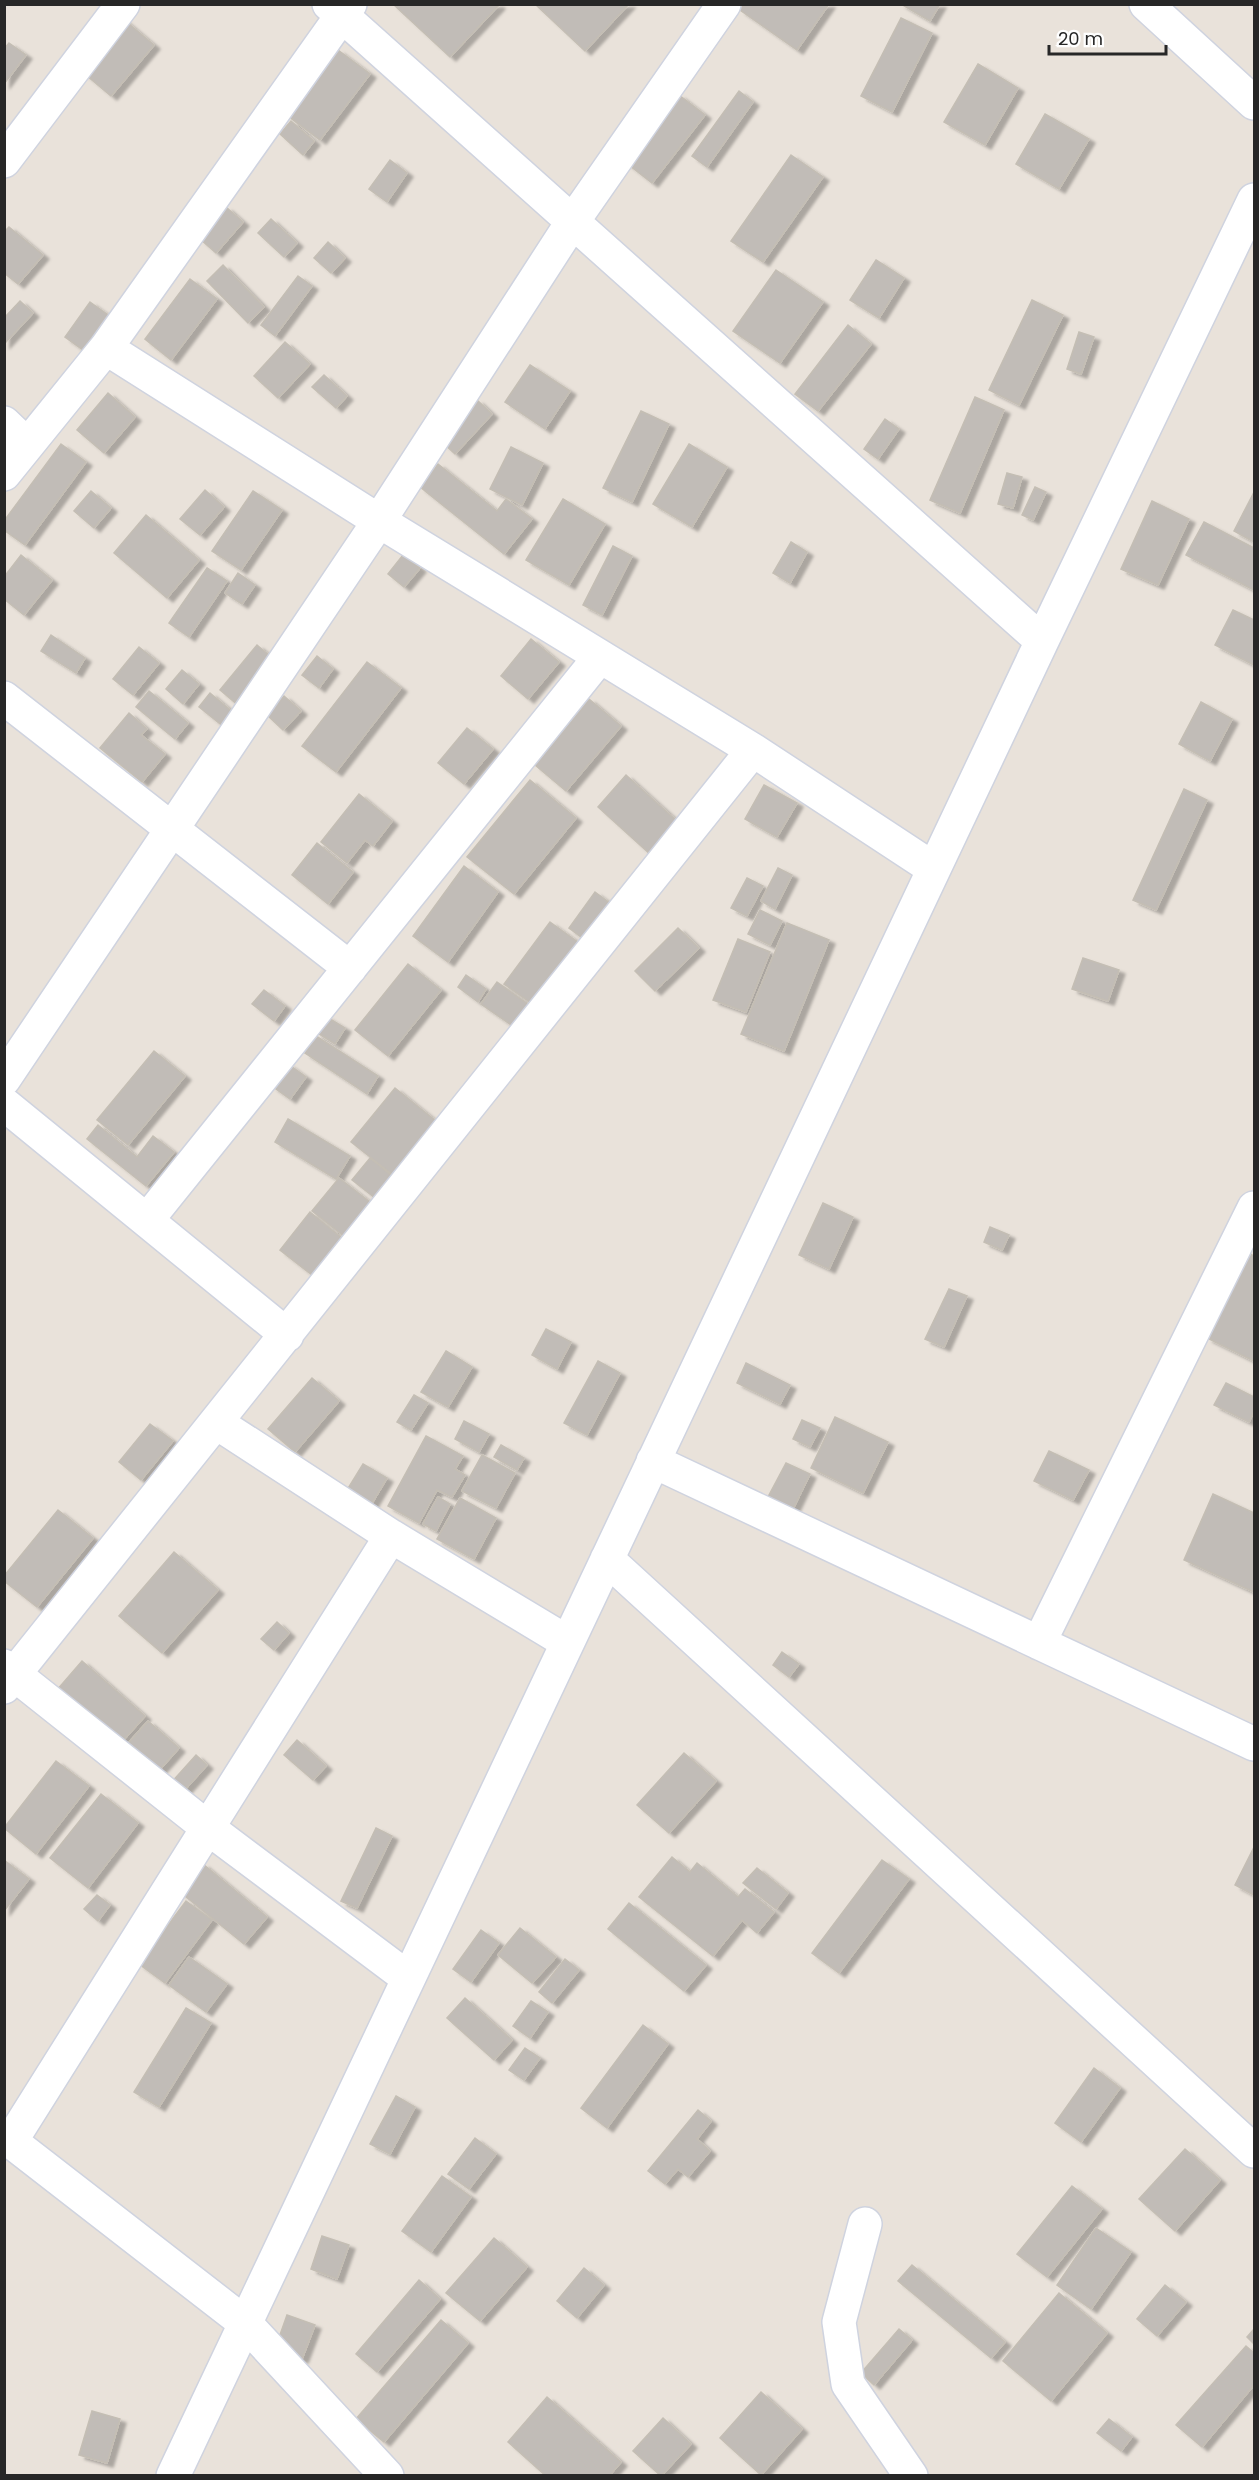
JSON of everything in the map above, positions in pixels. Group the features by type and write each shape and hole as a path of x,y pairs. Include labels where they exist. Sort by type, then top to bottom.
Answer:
{"street":[{"path":"4,161 123,4"},
{"path":"4,1079 175,829 379,521 573,221 724,4"},
{"path":"1146,4 1254,103"},
{"path":"4,474 15,434 106,348 340,8 573,221 1042,641"},
{"path":"173,2475 1042,641 1254,200"},
{"path":"106,348 599,658 753,750 934,869"},
{"path":"147,1220 599,658"},
{"path":"4,698 175,829 350,968"},
{"path":"408,1978 8,1676 217,1423 753,750"},
{"path":"4,1104 287,1335"},
{"path":"1039,1643 1254,1208"},
{"path":"217,1423 391,1536 567,1642"},
{"path":"653,1461 1254,1744"},
{"path":"387,2475 245,2323 8,2138 208,1828 391,1536"},
{"path":"607,1559 1254,2151"},
{"path":"865,2224 839,2322 848,2384 911,2475"}],"building":[{"path":"393,4 498,4 499,5 450,57"},
{"path":"535,4 629,4 585,51"},
{"path":"744,4 829,4 797,50 740,10"},
{"path":"901,4 940,4 930,21"},
{"path":"901,18 932,33 892,112 861,96"},
{"path":"123,19 154,45 111,96 80,70"},
{"path":"9,43 26,55 4,84 4,49"},
{"path":"338,50 370,74 320,140 288,116"},
{"path":"978,64 1018,88 985,145 944,122"},
{"path":"739,91 753,102 707,167 692,156"},
{"path":"679,95 705,115 652,183 625,162"},
{"path":"1045,114 1089,139 1059,189 1016,164"},
{"path":"291,121 314,141 303,155 280,134"},
{"path":"791,155 823,177 763,262 731,241"},
{"path":"390,160 407,173 387,202 369,189"},
{"path":"226,207 243,222 216,253 200,239"},
{"path":"271,219 297,243 284,257 258,233"},
{"path":"9,227 43,255 18,284 4,273 4,232"},
{"path":"328,242 345,258 331,273 314,258"},
{"path":"876,260 904,278 879,318 850,300"},
{"path":"223,265 264,307 248,323 207,281"},
{"path":"776,270 823,302 780,363 733,331"},
{"path":"298,276 312,286 275,336 261,325"},
{"path":"190,279 217,299 171,360 145,339"},
{"path":"1032,300 1063,315 1019,405 989,390"},
{"path":"20,301 33,313 4,344 4,318"},
{"path":"90,302 115,320 90,355 65,337"},
{"path":"848,325 871,344 818,411 795,394"},
{"path":"1079,332 1094,337 1081,374 1067,369"},
{"path":"285,342 310,364 278,398 254,376"},
{"path":"530,365 570,391 545,429 505,402"},
{"path":"324,375 347,396 336,408 312,387"},
{"path":"108,393 135,417 104,453 77,430"},
{"path":"975,397 1004,410 960,513 930,500"},
{"path":"477,400 492,414 455,454 440,440"},
{"path":"641,411 669,424 632,502 603,488"},
{"path":"885,419 899,429 878,459 864,449"},
{"path":"61,444 86,462 25,545 4,530 4,521"},
{"path":"689,444 727,467 692,527 653,504"},
{"path":"511,447 543,463 522,505 490,489"},
{"path":"438,464 497,511 506,499 532,519 504,554 420,487"},
{"path":"1007,473 1022,477 1013,508 998,504"},
{"path":"1035,487 1046,492 1033,520 1022,515"},
{"path":"205,490 224,507 200,535 180,519"},
{"path":"91,491 111,508 94,528 74,511"},
{"path":"253,491 282,510 241,570 212,551"},
{"path":"1254,492 1254,542 1234,531"},
{"path":"563,499 605,524 569,585 526,560"},
{"path":"1152,501 1189,519 1158,585 1121,569"},
{"path":"146,515 199,560 167,598 114,553"},
{"path":"1204,522 1254,548 1254,590 1186,555"},
{"path":"791,542 807,552 790,583 773,573"},
{"path":"613,546 632,556 602,615 583,605"},
{"path":"21,555 52,580 24,615 4,599 4,577"},
{"path":"403,555 420,568 404,587 388,574"},
{"path":"207,568 227,581 189,637 169,623"},
{"path":"238,573 255,585 242,604 225,593"},
{"path":"1233,610 1254,620 1254,665 1215,645"},
{"path":"51,635 85,658 76,673 41,651"},
{"path":"531,639 559,662 528,699 501,676"},
{"path":"257,645 277,662 239,706 220,690"},
{"path":"139,647 159,663 133,695 113,679"},
{"path":"317,656 333,669 319,688 302,675"},
{"path":"367,662 401,688 336,772 302,746"},
{"path":"182,670 199,684 183,704 166,689"},
{"path":"149,691 188,723 175,739 136,707"},
{"path":"210,693 235,714 224,727 199,707"},
{"path":"284,696 301,711 283,730 267,715"},
{"path":"589,699 621,726 566,791 535,765"},
{"path":"1201,702 1232,719 1210,761 1179,744"},
{"path":"129,713 147,729 141,735 165,754 142,782 100,748"},
{"path":"467,728 493,749 464,784 438,763"},
{"path":"626,775 679,823 651,855 598,807"},
{"path":"530,780 576,818 514,894 467,857"},
{"path":"764,785 797,803 777,837 745,819"},
{"path":"1184,789 1207,800 1156,910 1133,900"},
{"path":"359,794 392,821 373,846 365,840 347,863 321,842"},
{"path":"317,843 353,872 328,904 292,875"},
{"path":"464,866 498,892 448,962 413,936"},
{"path":"778,868 792,875 775,909 761,901"},
{"path":"747,878 763,886 747,916 731,908"},
{"path":"595,892 611,904 585,940 569,928"},
{"path":"760,910 782,921 770,945 748,934"},
{"path":"550,922 579,943 534,1005 504,984"},
{"path":"787,923 829,940 784,1051 741,1034"},
{"path":"678,928 699,948 655,991 635,971"},
{"path":"738,939 770,952 746,1012 713,1000"},
{"path":"1083,958 1119,970 1108,1001 1072,989"},
{"path":"408,964 441,990 388,1056 355,1030"},
{"path":"466,975 486,989 478,1002 458,987"},
{"path":"497,982 532,1007 517,1029 481,1004"},
{"path":"264,990 285,1006 274,1021 252,1004"},
{"path":"325,1016 345,1028 335,1044 316,1032"},
{"path":"316,1036 378,1076 367,1094 305,1053"},
{"path":"154,1051 185,1076 128,1145 97,1120"},
{"path":"288,1064 306,1077 290,1099 272,1086"},
{"path":"395,1088 436,1121 393,1175 351,1142"},
{"path":"288,1119 350,1156 336,1179 275,1142"},
{"path":"98,1125 137,1157 153,1136 174,1152 146,1186 87,1139"},
{"path":"370,1158 392,1176 375,1198 352,1180"},
{"path":"339,1178 371,1203 345,1237 312,1211"},
{"path":"823,1203 853,1217 829,1269 799,1255"},
{"path":"310,1212 342,1238 312,1275 280,1250"},
{"path":"990,1227 1009,1235 1002,1250 984,1242"},
{"path":"1248,1253 1254,1256 1254,1361 1207,1338"},
{"path":"949,1289 967,1296 944,1347 925,1339"},
{"path":"546,1329 571,1342 557,1369 532,1355"},
{"path":"446,1351 472,1367 448,1407 421,1392"},
{"path":"598,1361 620,1373 587,1435 564,1423"},
{"path":"746,1363 790,1385 780,1404 737,1383"},
{"path":"312,1378 339,1401 295,1452 268,1429"},
{"path":"1226,1383 1254,1397 1254,1411 1249,1422 1214,1405"},
{"path":"414,1395 428,1403 411,1430 397,1422"},
{"path":"835,1417 888,1442 863,1493 811,1468"},
{"path":"802,1420 820,1428 810,1447 793,1439"},
{"path":"464,1421 489,1434 479,1452 455,1439"},
{"path":"150,1424 173,1441 141,1480 119,1462"},
{"path":"426,1436 463,1456 455,1469 465,1475 452,1497 437,1490 419,1523 388,1506"},
{"path":"501,1445 524,1458 517,1470 494,1457"},
{"path":"1049,1451 1089,1470 1073,1500 1034,1481"},
{"path":"482,1455 515,1473 496,1508 462,1491"},
{"path":"786,1463 810,1474 793,1509 768,1497"},
{"path":"363,1464 387,1478 371,1505 347,1490"},
{"path":"1213,1494 1254,1513 1254,1592 1184,1560"},
{"path":"438,1497 450,1504 436,1531 423,1524"},
{"path":"460,1498 496,1518 474,1559 437,1539"},
{"path":"58,1510 93,1538 37,1607 4,1581 4,1576"},
{"path":"174,1552 218,1590 162,1653 119,1616"},
{"path":"277,1622 289,1633 274,1650 261,1639"},
{"path":"782,1652 799,1664 789,1677 773,1665"},
{"path":"82,1661 145,1716 119,1745 57,1690"},
{"path":"148,1721 179,1748 154,1776 123,1749"},
{"path":"297,1740 326,1766 313,1780 284,1755"},
{"path":"684,1753 716,1781 669,1833 637,1805"},
{"path":"196,1755 207,1765 181,1794 170,1784"},
{"path":"56,1761 89,1786 36,1854 4,1828"},
{"path":"101,1794 138,1823 88,1888 50,1858"},
{"path":"376,1828 392,1836 357,1908 341,1901"},
{"path":"1254,1847 1254,1895 1235,1885"},
{"path":"672,1857 690,1872 697,1863 738,1897 745,1889 774,1912 757,1933 742,1920 713,1956 639,1897"},
{"path":"4,1860 29,1879 4,1911"},
{"path":"882,1860 909,1879 839,1973 812,1953"},
{"path":"203,1864 267,1917 244,1944 180,1892"},
{"path":"757,1868 788,1893 776,1909 743,1883"},
{"path":"97,1895 110,1905 98,1921 84,1909"},
{"path":"186,1901 212,1920 165,1983 139,1964"},
{"path":"629,1903 706,1965 684,1991 608,1929"},
{"path":"520,1928 556,1957 532,1983 498,1955"},
{"path":"481,1930 499,1943 471,1982 453,1969"},
{"path":"189,1957 227,1984 206,2012 169,1985"},
{"path":"565,1959 579,1970 552,2003 539,1992"},
{"path":"465,1998 512,2040 494,2060 447,2018"},
{"path":"531,2001 548,2012 530,2038 513,2026"},
{"path":"186,2008 211,2023 159,2107 134,2092"},
{"path":"643,2025 668,2044 607,2128 581,2108"},
{"path":"525,2048 540,2058 524,2080 509,2070"},
{"path":"1094,2068 1120,2088 1081,2142 1055,2123"},
{"path":"396,2096 415,2107 390,2154 370,2144"},
{"path":"698,2110 711,2121 697,2139 710,2151 688,2177 678,2169 665,2184 648,2171"},
{"path":"475,2138 496,2154 469,2189 448,2174"},
{"path":"1185,2149 1220,2180 1175,2231 1139,2199"},
{"path":"442,2176 471,2197 431,2252 402,2231"},
{"path":"1072,2186 1102,2209 1047,2277 1017,2254"},
{"path":"1096,2228 1131,2252 1091,2309 1057,2285"},
{"path":"322,2236 349,2245 337,2279 311,2269"},
{"path":"494,2238 527,2267 480,2321 446,2293"},
{"path":"912,2265 1005,2342 991,2358 898,2281"},
{"path":"584,2268 604,2285 577,2318 557,2301"},
{"path":"419,2280 440,2299 377,2372 356,2354"},
{"path":"1165,2285 1186,2302 1157,2336 1137,2319"},
{"path":"1059,2293 1107,2333 1051,2401 1003,2361"},
{"path":"287,2315 315,2325 302,2359 275,2349"},
{"path":"441,2320 468,2343 384,2442 356,2419"},
{"path":"899,2329 912,2340 874,2385 861,2373"},
{"path":"1254,2329 1254,2344 1247,2337"},
{"path":"1246,2346 1254,2353 1254,2385 1202,2447 1176,2425"},
{"path":"761,2392 802,2429 761,2475 720,2438"},
{"path":"547,2397 621,2462 609,2476 546,2476 508,2442"},
{"path":"92,2411 120,2419 107,2463 79,2455"},
{"path":"663,2418 691,2444 661,2476 633,2451"},
{"path":"1109,2419 1132,2437 1121,2451 1097,2433"}]}
